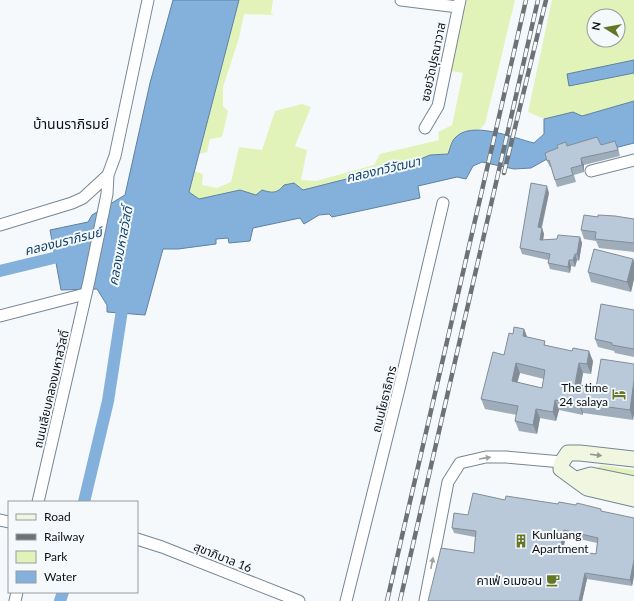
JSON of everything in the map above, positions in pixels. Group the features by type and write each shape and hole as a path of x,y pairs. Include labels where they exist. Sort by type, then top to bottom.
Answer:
{"main road":[{"path":"634,459 568,453 562,462 561,469 577,479 587,488 634,499"},
{"path":"577,479 591,475 634,484"}],"street":[{"path":"0,224 72,203 83,198 108,175 115,156 148,0"},
{"path":"401,0 459,4"},
{"name":"ซอยวัดปุรณาวาส","path":"425,128 438,106 459,4"},
{"path":"591,171 634,160"},
{"name":"ถนนเลียบคลองมหาสวัสดิ์","path":"38,501 89,281 107,194 108,175"},
{"name":"ถนนโยธาธิการ","path":"346,601 400,386 443,203"},
{"path":"0,316 85,294"},
{"path":"425,601 448,482 460,463 486,457 506,457 562,462"},
{"name":"สุขาภิบาล 16","path":"138,539 162,547 299,601"}],"green space":[{"path":"239,0 273,0 271,13 274,15 244,14 239,38 223,87 223,106 228,111 222,137 210,139 207,152 199,154"},
{"path":"467,0 515,0 485,124 480,129 465,132 448,154 430,155 411,163 397,164 378,171 303,190 279,191 256,195 240,190 199,199 189,192 194,171 203,174 202,185 217,188 231,182 239,147 262,150 275,111 302,104 311,107 295,146 307,150 301,180 316,181 374,165 380,154 439,140 438,132 452,125 463,73 451,71"},
{"path":"552,0 634,0 634,60 567,74 569,86 634,73 634,101 582,116 573,112 544,119 528,112"},
{"path":"601,465 634,470 634,478 598,471 597,468"}],"water":[{"path":"173,0 239,0 189,192 199,199 240,190 256,195 262,190 274,192 279,190 284,185 294,183 303,190 378,171 397,164 411,163 430,155 448,154 454,139 461,133 470,130 481,130 504,134 534,143 544,134 544,119 573,112 582,116 634,101 634,143 603,151 547,159 531,168 514,169 482,162 473,166 466,179 457,177 418,186 420,198 332,217 329,214 319,215 304,224 300,218 253,228 250,241 229,243 228,238 216,239 216,244 178,249 163,249 145,315 107,312 107,305 97,289 61,290 50,230 88,222 92,215 125,195 150,83"},
{"path":"634,60 634,73 569,86 567,74"}],"building":[{"path":"597,137 601,145 615,141 618,150 581,158 582,165 571,168 573,175 555,180 549,160 547,161 545,153 558,148 557,145 566,142 567,146"},
{"path":"531,183 547,186 538,227 542,228 540,240 557,239 558,235 580,237 577,254 575,254 573,260 569,260 568,267 548,263 550,254 520,248"},
{"path":"584,215 598,217 598,215 615,216 634,219 634,243 595,239 596,232 581,230"},
{"path":"594,249 633,259 627,282 588,272"},
{"path":"601,304 634,310 634,349 612,345 612,343 595,339"},
{"path":"514,327 524,329 523,336 545,341 544,345 572,351 573,348 589,351 587,364 579,363 575,384 596,388 601,359 634,364 634,380 630,410 580,403 579,405 555,400 553,412 536,409 533,425 515,421 518,406 481,399 493,352 504,355 509,333 513,334","holes":["516,363 545,370 542,388 512,381"]},
{"path":"473,493 505,500 506,496 558,504 559,502 576,505 577,503 601,509 601,511 634,518 634,560 630,580 585,573 579,601 428,601 441,548 474,553 476,531 452,528 454,513 468,515","holes":["564,530 598,538 596,554 560,549"]}],"waterway":[{"name":"คลองนราภิรมย์","path":"0,271 70,254"},
{"name":"คลองมหาสวัสดิ์","path":"84,501 108,401 124,297"},
{"name":"คลองมหาสวัสดิ์","path":"60,601 63,593"}],"railway":[{"path":"387,601 526,0"},
{"path":"400,601 538,0"},
{"path":"504,173 546,0"}],"place":[{"name":"The time 24 salaya","path":"619,394"},
{"name":"Kunluang Apartment","path":"521,541"},
{"name":"คาเฟ่ อเมซอน","path":"553,580"}],"district":[{"name":"บ้านนราภิรมย์","path":"71,123"}],"water label":[{"name":"คลองทวีวัฒนา","path":"383,169"}]}
